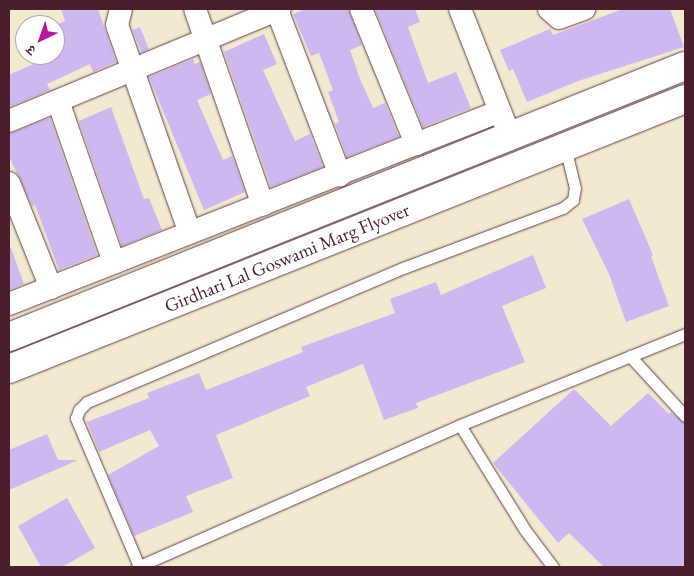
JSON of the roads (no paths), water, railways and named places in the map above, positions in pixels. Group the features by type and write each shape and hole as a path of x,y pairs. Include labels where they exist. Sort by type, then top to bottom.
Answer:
{"main road":[{"name":"Girdhari Lal Goswami Marg Flyover","path":"9,336 685,66"},
{"name":"Girdhari Lal Goswami Marg Flyover","path":"9,369 685,99"}],"street":[{"path":"121,9 117,22 132,70 190,233"},
{"path":"195,9 263,205"},
{"path":"9,121 278,9 340,175"},
{"path":"361,9 416,144"},
{"path":"460,9 509,137"},
{"path":"549,9 559,18 584,9"},
{"path":"58,101 114,263"},
{"path":"9,304 500,111"},
{"path":"9,182 51,288"}],"lane":[{"path":"565,147 575,188 573,200 563,208 403,268 87,402 79,410 76,418 138,567 460,425 685,334"},
{"path":"630,356 685,416"},
{"path":"460,425 525,530 553,567"}]}
